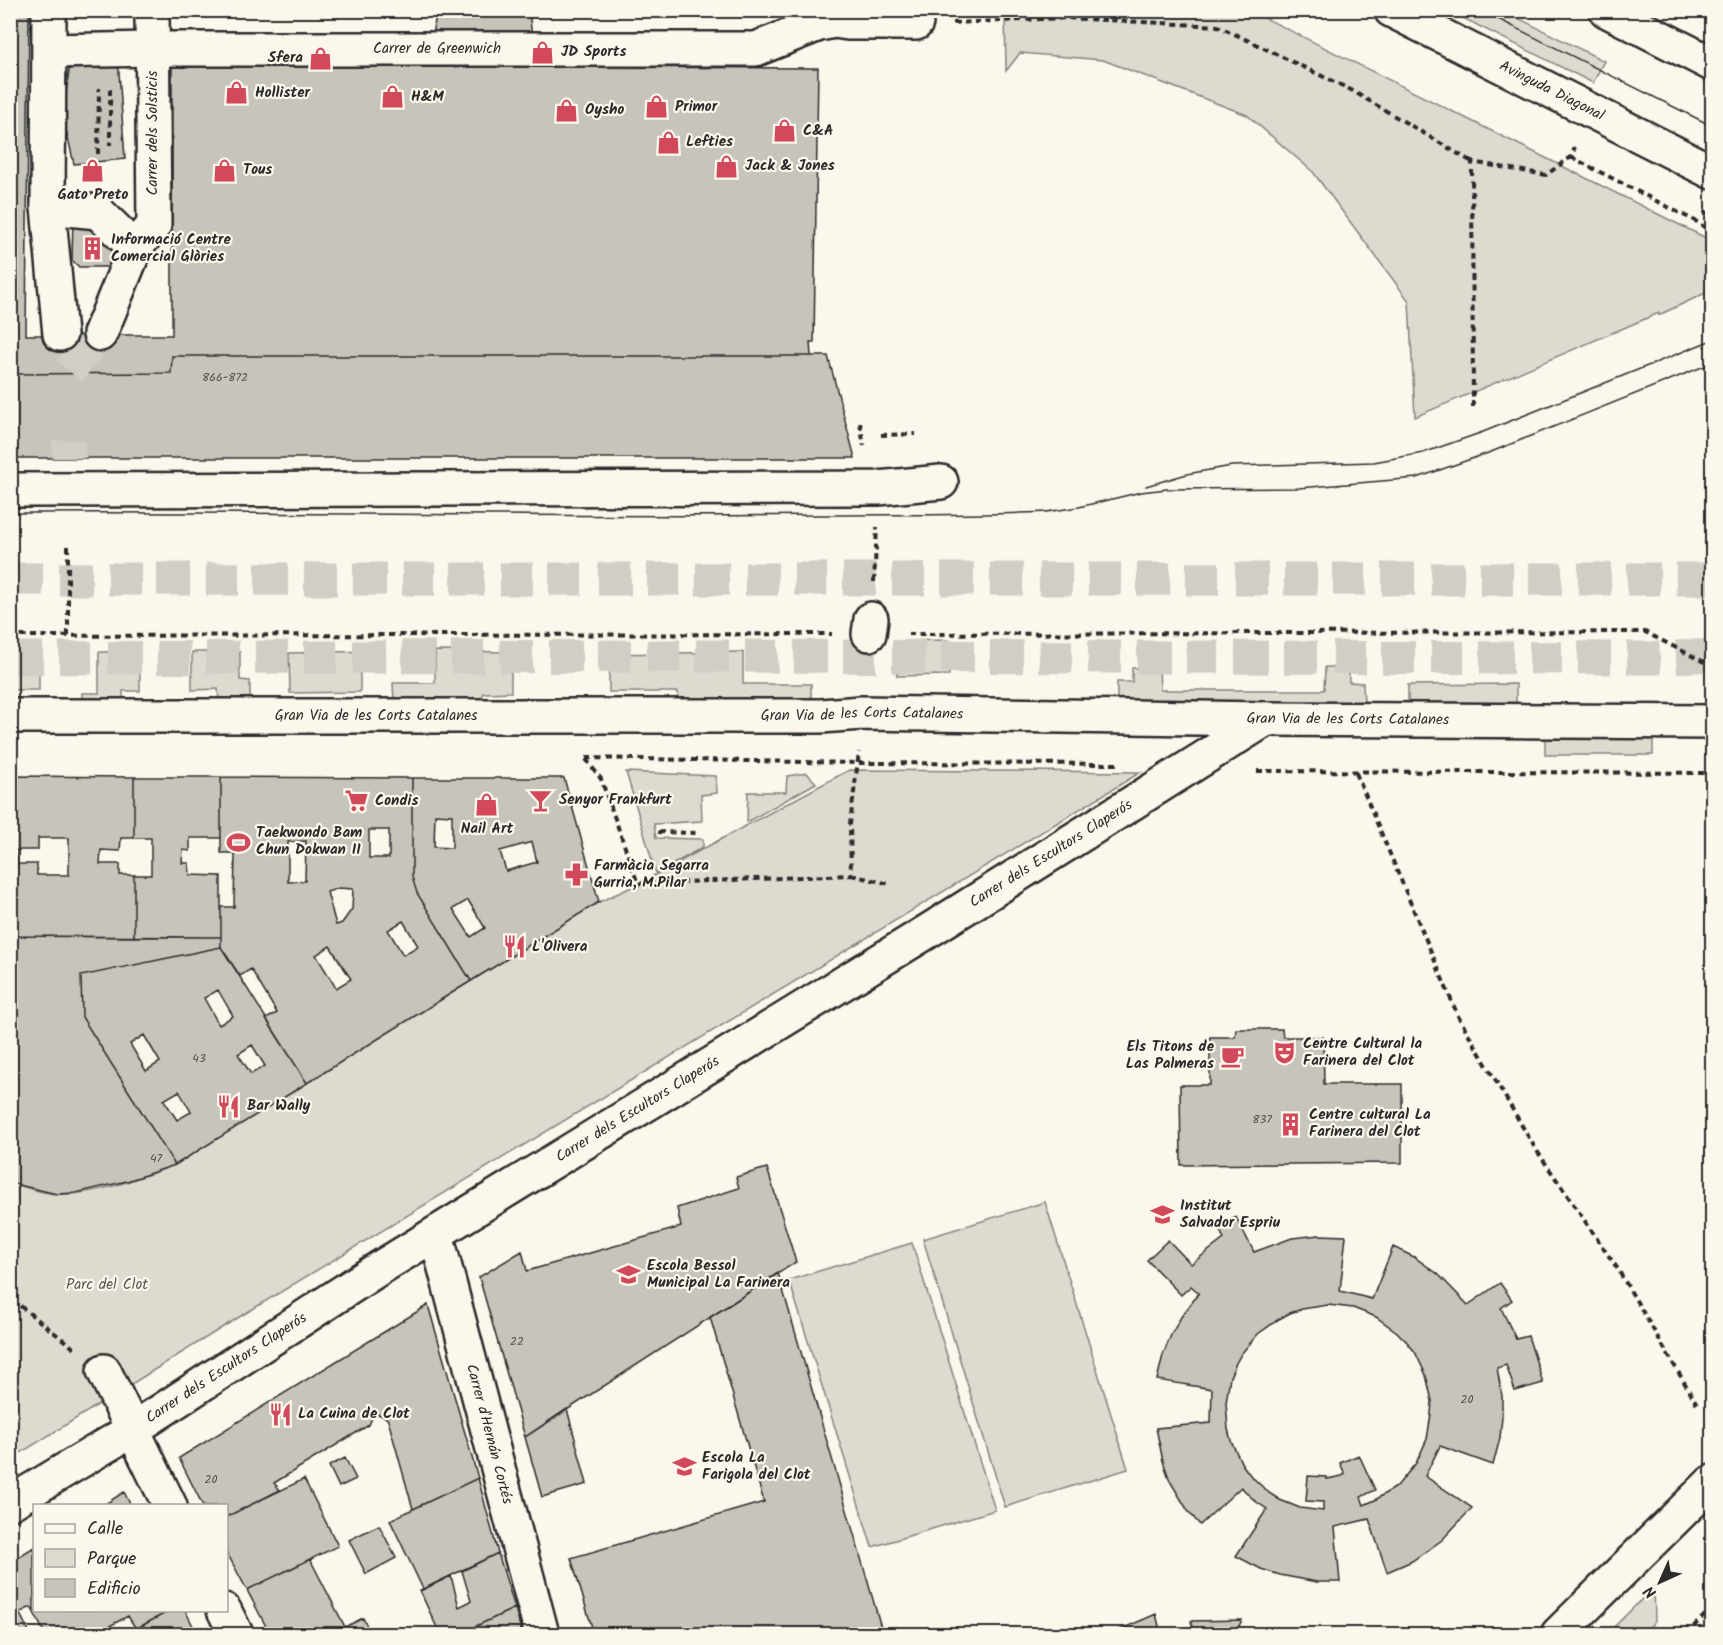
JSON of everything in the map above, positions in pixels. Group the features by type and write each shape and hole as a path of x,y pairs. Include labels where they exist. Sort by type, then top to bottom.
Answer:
{"street":[{"path":"49,10 48,207 60,334"},
{"name":"Carrer dels Solsticis","path":"100,334 135,248 154,225 152,10"},
{"name":"Avinguda Diagonal","path":"1391,10 1713,172"},
{"path":"1606,10 1713,64"},
{"name":"Carrer de Greenwich","path":"50,51 756,49 821,19 916,23"},
{"path":"48,207 98,212 135,248"},
{"path":"10,490 878,488 941,482"},
{"name":"Gran Via de les Corts Catalanes","path":"10,716 821,716 862,713 1713,722"},
{"name":"Carrer dels Escultors Claperós","path":"10,1503 132,1430 368,1276 925,933 1266,719"},
{"name":"Carrer d'Hernán Cortés","path":"436,1234 542,1635"},
{"path":"104,1371 169,1504"},
{"path":"1558,1635 1713,1482"},
{"path":"224,1612 236,1635"}],"path":[{"path":"968,23 1067,18 1218,26 1350,90 1472,162 1546,175 1571,157 1576,145"},
{"path":"98,154 99,86"},
{"path":"110,88 110,145"},
{"path":"1571,157 1699,223 1713,233"},
{"path":"1472,162 1473,408"},
{"path":"860,423 864,446"},
{"path":"881,435 916,434"},
{"path":"873,587 878,488"},
{"path":"68,542 68,636"},
{"path":"851,875 850,824 859,748"},
{"path":"890,884 851,875 638,884 601,779 586,758 857,763 1120,764"},
{"path":"1257,771 1713,773"},
{"path":"1356,773 1458,1016 1535,1148 1617,1268 1697,1404"},
{"path":"658,832 699,833"},
{"path":"10,1306 19,1305 104,1371"},
{"path":"1686,1635 1713,1608"}],"green space":[{"path":"1005,11 1251,11 1712,241 1712,290 1659,315 1659,313 1415,417 1409,301 1313,172 1247,115 1103,60 1020,53 1006,71"},
{"path":"1449,11 1504,11 1604,61 1593,83"},
{"path":"948,640 949,675 897,676 896,641"},
{"path":"375,651 375,664 360,665 360,692 290,693 289,653"},
{"path":"435,651 511,652 511,692 483,693 482,704 394,703 393,683 435,683"},
{"path":"99,652 124,652 124,672 140,672 140,691 123,691 123,703 82,703 82,693 99,693"},
{"path":"192,652 240,652 240,680 250,681 250,701 219,701 218,689 192,690"},
{"path":"743,652 743,684 811,684 811,703 678,704 678,692 609,692 609,654"},
{"path":"11,653 39,653 39,690 11,690"},
{"path":"1159,667 1160,690 1324,690 1325,667 1349,667 1349,682 1363,683 1364,702 1117,704 1117,682 1132,682 1132,668"},
{"path":"1516,684 1516,703 1408,703 1408,685"},
{"path":"1545,736 1653,736 1653,755 1545,755"},
{"name":"Parc del Clot","path":"849,770 1141,772 236,1319 11,1459 11,1183 45,1192 70,1194 116,1185 175,1165 599,902 638,884"},
{"path":"626,772 716,776 717,793 701,795 702,821 654,824 656,838 703,839 703,847 656,874"},
{"path":"807,773 816,783 747,822 748,792 786,792 787,776"},
{"path":"1045,1202 1128,1469 1005,1507 923,1239"},
{"path":"912,1243 995,1510 872,1547 789,1280"},
{"path":"1654,1587 1655,1621 1643,1634 1607,1634"}],"building":[{"path":"10,10 29,10 26,335 172,335 172,66 818,68 814,342 810,342 811,356 172,356 171,373 10,374"},
{"path":"436,10 529,10 533,47 432,47"},
{"path":"71,56 118,58 125,159 74,164 63,116"},
{"name":"Informació Centre Comercial Glòries","path":"73,218 114,238 114,267 79,267 72,260"},
{"path":"172,356 828,356 855,458 10,458 10,374 171,373"},
{"path":"10,776 134,777 134,838 121,838 120,851 101,850 100,864 120,864 120,875 134,875 134,937 10,936","holes":["38,838 69,838 69,875 37,875 37,864 17,864 16,850 38,850"]},
{"path":"134,777 221,777 221,838 190,838 190,851 183,850 182,863 189,863 190,875 221,876 221,937 134,937 134,875 151,875 151,838 134,838"},
{"path":"221,777 412,778 412,877 417,893 471,981 307,1083 266,1019 277,1013 251,969 240,976 221,947 221,907 234,907 235,853 221,853","holes":["369,830 389,830 389,858 369,858","306,841 305,881 288,882 288,842","339,888 353,889 352,909 342,923 336,925 327,892","403,921 418,946 403,955 388,930","330,946 351,979 336,988 316,955"]},
{"path":"412,778 564,778 599,902 471,981 417,893 412,877","holes":["435,814 452,815 452,848 434,847","532,842 537,862 506,871 500,851","468,900 485,928 471,937 453,909"]},
{"path":"10,936 221,937 221,947 81,976 82,1017 175,1165 127,1181 76,1193 57,1194 10,1183"},
{"path":"221,947 307,1083 175,1165 82,1017 81,976","holes":["218,990 233,1016 219,1025 204,998","144,1035 160,1062 146,1071 130,1044","252,1045 265,1066 251,1074 238,1054","179,1091 191,1112 177,1120 164,1100"]},
{"name":"Centre cultural La Farinera del Clot","path":"1236,1029 1282,1029 1283,1037 1323,1037 1324,1084 1402,1084 1402,1163 1181,1165 1180,1085 1210,1085 1210,1037 1235,1037"},
{"name":"Escola Bessol Municipal La Farinera","path":"767,1168 796,1262 525,1437 479,1277 522,1251 527,1271 681,1227 677,1208 739,1188 736,1177"},
{"name":"Institut Salvador Espriu","path":"1236,1217 1254,1252 1292,1238 1319,1235 1346,1236 1340,1291 1372,1299 1393,1247 1414,1257 1438,1274 1468,1305 1500,1283 1512,1300 1501,1308 1516,1339 1528,1336 1543,1383 1515,1391 1506,1365 1497,1368 1502,1396 1502,1417 1500,1438 1493,1465 1440,1446 1425,1476 1472,1508 1442,1540 1412,1561 1387,1572 1369,1519 1335,1527 1340,1582 1317,1582 1261,1569 1236,1556 1267,1509 1241,1487 1200,1525 1188,1511 1170,1481 1156,1428 1211,1423 1212,1389 1157,1380 1171,1335 1199,1293 1191,1286 1181,1295 1147,1260 1168,1240 1191,1264 1224,1239 1218,1226","holes":["1328,1305 1353,1308 1376,1317 1397,1332 1415,1352 1426,1375 1432,1401 1427,1439 1416,1463 1397,1486 1375,1500 1364,1505 1361,1497 1375,1490 1359,1455 1340,1463 1345,1474 1342,1476 1327,1479 1327,1477 1308,1476 1306,1501 1323,1502 1323,1511 1300,1508 1269,1493 1242,1464 1228,1429 1226,1403 1230,1377 1241,1354 1258,1334 1279,1319 1302,1309"]},
{"path":"778,1273 883,1634 594,1634 571,1558 764,1502 710,1317"},
{"path":"428,1305 478,1478 413,1509 388,1420 378,1414 373,1415 369,1425 274,1483 280,1490 228,1516 228,1504 202,1504 179,1458"},
{"path":"567,1409 587,1484 542,1497 525,1437"},
{"path":"345,1458 356,1479 339,1487 329,1466"},
{"path":"478,1478 498,1553 423,1589 390,1520"},
{"path":"304,1479 338,1546 247,1590 228,1555 228,1516"},
{"path":"124,1492 130,1504 105,1504"},
{"path":"379,1525 396,1558 366,1574 349,1540"},
{"path":"33,1548 33,1611 31,1607 19,1613 10,1597 10,1562"},
{"path":"498,1553 515,1608 459,1634 440,1634 420,1591 451,1576 459,1607 471,1601 462,1571"},
{"path":"310,1559 345,1627 329,1634 270,1634 247,1590"},
{"path":"10,1597 12,1598 30,1634 10,1634"},
{"path":"515,1608 522,1634 459,1634 498,1616"},
{"path":"34,1612 167,1612 136,1629 128,1616 95,1634 45,1634"},
{"path":"167,1612 186,1612 197,1634 126,1634"},
{"path":"1156,1614 1161,1634 1110,1634"},
{"path":"363,1618 371,1634 329,1634 345,1627"},
{"path":"1242,1620 1235,1634 1195,1634 1191,1621"}],"tunnel":[{"path":"69,371 100,334"},
{"path":"69,440 69,458"},
{"path":"10,579 1712,579"},
{"path":"10,658 693,656 1656,658 1712,655"}],"tram line":[{"path":"1480,10 1712,126"},
{"path":"1146,486 1187,474 1232,466 1374,462 1423,453 1483,432 1712,340"},
{"path":"10,513 716,516 1046,512 1079,507 1141,492 1167,489 1299,488 1417,478 1491,452 1712,363"}],"place":[{"name":"JD Sports","path":"543,52"},
{"name":"Sfera","path":"321,58"},
{"name":"Hollister","path":"237,93"},
{"name":"H&M","path":"393,97"},
{"name":"Primor","path":"657,107"},
{"name":"Oysho","path":"567,110"},
{"name":"C&A","path":"785,131"},
{"name":"Lefties","path":"668,142"},
{"name":"Jack & Jones","path":"727,166"},
{"name":"Tous","path":"225,170"},
{"name":"Gato Preto","path":"93,171"},
{"name":"Informació Centre Comercial Glòries","path":"93,249"},
{"name":"Senyor Frankfurt","path":"541,800"},
{"name":"Condis","path":"357,801"},
{"name":"Nail Art","path":"487,805"},
{"name":"Taekwondo Bam Chun Dokwan II","path":"238,842"},
{"name":"Farmàcia Segarra Gurria, M.Pilar","path":"576,875"},
{"name":"L'Olivera","path":"514,947"},
{"name":"Centre Cultural la Farinera del Clot","path":"1285,1053"},
{"name":"Els Titons de Las Palmeras","path":"1232,1056"},
{"name":"Bar Wally","path":"229,1106"},
{"name":"Centre cultural La Farinera del Clot","path":"1291,1124"},
{"name":"Institut Salvador Espriu","path":"1162,1215"},
{"name":"Escola Bessol Municipal La Farinera","path":"629,1275"},
{"name":"La Cuina de Clot","path":"280,1414"},
{"name":"Escola La Farigola del Clot","path":"684,1467"}]}
